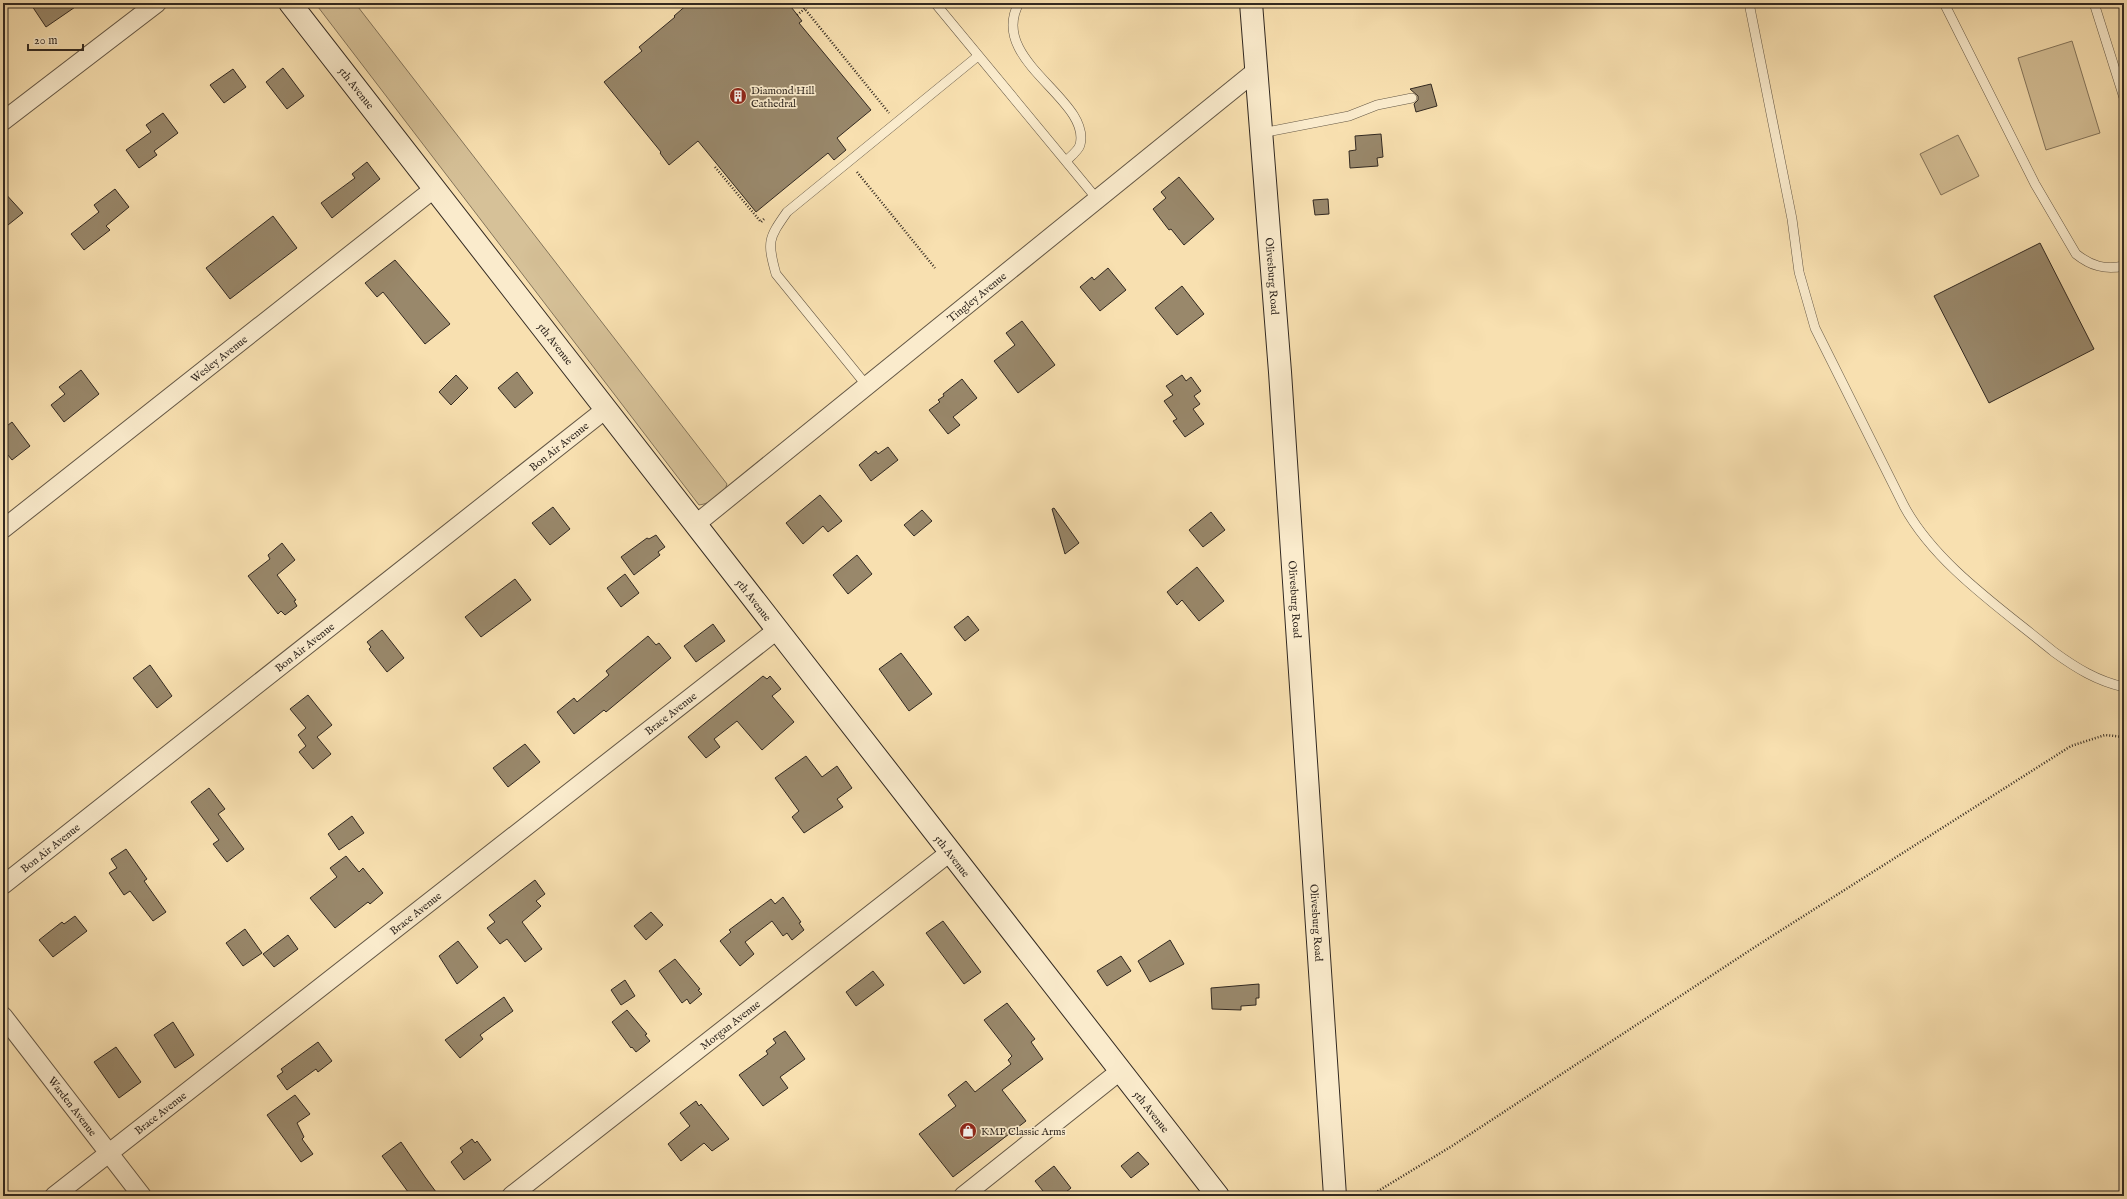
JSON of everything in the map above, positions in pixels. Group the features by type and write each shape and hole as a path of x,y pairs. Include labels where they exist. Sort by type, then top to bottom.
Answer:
{"street":[{"path":"3,121 157,3"},
{"name":"5th Avenue","path":"290,3 696,524 948,853 1218,1196"},
{"name":"Olivesburg Road","path":"1251,3 1280,372 1334,1196"},
{"name":"Tingley Avenue","path":"696,524 1257,70"},
{"name":"Wesley Avenue","path":"3,529 435,188"},
{"name":"Bon Air Avenue","path":"3,885 606,409"},
{"name":"Brace Avenue","path":"54,1196 110,1154 777,630"},
{"name":"Morgan Avenue","path":"511,1196 948,853"},
{"name":"Warden Avenue","path":"3,1016 142,1196"},
{"path":"963,1196 1120,1071"}],"lane":[{"path":"935,3 1097,199"},
{"path":"1019,3 1014,14 1013,25 1014,35 1018,46 1036,72 1070,110 1077,122 1081,134 1080,147 1066,161"},
{"path":"1749,3 1792,219 1800,272 1815,328 1907,513 1915,527 1949,565 2054,652 2073,666 2091,676 2124,687"},
{"path":"1944,3 2035,184 2076,254 2086,262 2100,267 2113,268 2124,266"},
{"path":"2094,3 2124,98"},
{"path":"867,386 776,274 770,252 772,233 787,212 978,56"},
{"path":"1262,133 1349,116 1377,105 1412,98"}],"path":[{"path":"800,3 891,116"},
{"path":"797,15 812,3"},
{"path":"848,162 935,268"},
{"path":"715,167 761,222 767,217"},
{"path":"1370,1196 1452,1146 1758,945 2071,746 2105,735 2124,737"}],"shaded area":[{"path":"315,3 355,3 727,484 726,488 720,495 712,501 699,505"},
{"path":"2072,41 2100,133 2046,150 2018,58"},
{"path":"1958,135 1979,176 1941,195 1920,154"}],"building":[{"path":"30,3 81,3 46,27"},
{"name":"Diamond Hill Cathedral","path":"689,3 788,3 802,21 799,23 871,110 837,138 846,150 834,160 828,153 756,212 698,141 669,165 660,153 661,152 604,82 642,51 639,47 675,17 674,16"},
{"path":"283,68 304,96 287,109 266,82"},
{"path":"233,69 246,87 224,103 210,85"},
{"path":"1431,84 1437,106 1416,112 1414,104 1418,100 1418,96 1410,89"},
{"path":"163,113 178,133 154,151 157,155 139,168 126,150 151,132 146,125"},
{"path":"1381,134 1383,157 1377,158 1378,166 1350,168 1349,151 1356,150 1355,136"},
{"path":"367,162 380,179 332,218 321,203 355,178 352,174"},
{"path":"1179,177 1214,219 1184,245 1171,229 1169,230 1153,209 1166,198 1161,192"},
{"path":"115,189 129,207 106,226 110,230 84,250 71,234 99,212 94,205"},
{"path":"3,191 23,213 3,229"},
{"path":"1328,199 1329,214 1315,215 1313,200"},
{"path":"273,216 297,248 230,299 206,268"},
{"path":"2040,243 2094,349 1989,403 1934,296"},
{"path":"395,260 450,324 425,344 383,292 377,297 365,283"},
{"path":"1108,268 1126,290 1100,311 1080,287 1092,277 1094,280"},
{"path":"1182,286 1204,314 1177,335 1155,308"},
{"path":"1022,321 1055,365 1018,393 994,361 1015,345 1006,333"},
{"path":"81,370 99,394 64,422 51,405 65,394 59,387"},
{"path":"517,372 533,393 515,408 498,388"},
{"path":"456,375 468,388 451,405 439,392"},
{"path":"1182,375 1186,381 1191,377 1201,391 1194,396 1200,404 1193,409 1204,424 1185,437 1173,421 1177,419 1164,401 1173,395 1166,386"},
{"path":"962,379 977,398 953,417 960,425 948,434 929,410 940,402 938,400 944,396 943,394"},
{"path":"12,422 30,446 12,460 3,449 3,429"},
{"path":"888,447 898,460 871,481 859,465 876,451 878,454"},
{"path":"820,495 842,521 828,532 823,526 803,544 786,523"},
{"path":"553,507 570,529 550,545 532,523"},
{"path":"1054,508 1079,543 1065,554 1052,509"},
{"path":"922,510 932,521 914,536 904,525"},
{"path":"1211,512 1225,530 1203,547 1189,530"},
{"path":"656,535 665,547 658,552 660,555 634,575 621,557 647,538 649,539"},
{"path":"282,543 295,560 277,575 296,600 294,601 297,606 285,615 281,611 278,614 248,576 270,559 268,555"},
{"path":"857,555 872,574 848,594 833,575"},
{"path":"1197,567 1224,601 1199,621 1182,600 1177,605 1167,592"},
{"path":"625,574 639,593 621,607 607,588"},
{"path":"515,579 531,600 481,637 465,617"},
{"path":"968,616 979,630 965,641 954,627"},
{"path":"713,624 725,641 696,662 684,646"},
{"path":"382,630 404,658 387,672 369,649 371,647 367,642"},
{"path":"648,636 656,645 659,643 671,658 606,712 604,710 574,734 557,712 574,698 577,702 609,675 606,671"},
{"path":"901,653 932,694 909,711 879,669"},
{"path":"150,665 172,696 157,708 133,678"},
{"path":"763,676 767,679 770,676 781,689 772,696 794,722 762,750 737,721 714,739 720,747 706,758 688,737"},
{"path":"308,695 332,725 317,737 331,754 313,769 299,752 306,746 298,735 306,728 290,709"},
{"path":"525,744 540,762 508,787 493,768"},
{"path":"806,756 822,777 837,766 852,788 837,799 843,807 804,833 792,817 799,811 775,778"},
{"path":"209,788 225,809 218,814 244,849 227,862 213,844 219,840 191,802"},
{"path":"352,816 364,833 339,850 328,834"},
{"path":"126,849 147,879 144,881 166,912 153,921 130,891 124,895 109,873 117,868 111,859"},
{"path":"346,856 359,872 363,868 383,893 370,904 368,902 335,928 310,898 337,877 330,868"},
{"path":"535,880 545,894 536,901 541,906 522,922 542,949 525,962 507,939 500,944 487,928 495,922 489,915"},
{"path":"783,897 801,922 799,923 804,930 792,940 787,933 783,936 772,921 745,942 754,954 740,966 720,941 731,932 729,930 771,899 775,904"},
{"path":"651,912 663,925 646,940 634,926"},
{"path":"75,916 87,931 53,957 39,940 62,922 64,924"},
{"path":"943,921 981,972 964,984 926,933"},
{"path":"245,929 262,953 243,966 226,943"},
{"path":"288,935 298,949 274,967 263,954"},
{"path":"1170,940 1184,964 1150,982 1138,961"},
{"path":"458,941 478,967 457,984 439,956"},
{"path":"1121,956 1131,971 1107,986 1097,971"},
{"path":"675,959 700,989 698,990 702,994 690,1004 687,999 682,1003 659,971"},
{"path":"873,971 884,985 856,1006 846,992"},
{"path":"625,980 635,996 621,1005 611,990"},
{"path":"1259,984 1259,998 1256,998 1256,1005 1241,1006 1241,1010 1212,1009 1211,988"},
{"path":"504,997 513,1011 480,1035 483,1039 460,1058 445,1040"},
{"name":"KMP Classic Arms","path":"1007,1003 1035,1039 1031,1042 1043,1059 1002,1090 1026,1121 953,1177 919,1134 956,1106 948,1095 966,1081 975,1092 1011,1064 1008,1060 1012,1056 984,1020"},
{"path":"627,1010 647,1034 645,1035 650,1041 636,1052 632,1047 631,1048 612,1022"},
{"path":"173,1022 194,1055 175,1068 154,1035"},
{"path":"785,1031 805,1059 780,1077 788,1088 763,1106 739,1075 768,1054 766,1051 776,1043 773,1039"},
{"path":"318,1042 332,1061 318,1072 316,1069 287,1090 277,1076 283,1072 281,1069"},
{"path":"116,1047 141,1082 119,1098 94,1062"},
{"path":"295,1095 310,1114 297,1123 304,1137 302,1139 313,1154 301,1162 267,1115"},
{"path":"696,1101 699,1106 701,1104 729,1139 712,1151 704,1143 681,1161 668,1144 690,1126 680,1113"},
{"path":"472,1139 475,1143 477,1141 491,1160 464,1180 451,1162 463,1152 460,1148"},
{"path":"401,1142 439,1196 411,1196 382,1156"},
{"path":"1138,1152 1149,1164 1131,1178 1121,1166"},
{"path":"1054,1166 1071,1188 1061,1196 1047,1196 1035,1181"}],"place":[{"name":"Diamond Hill Cathedral","path":"738,96"},
{"name":"KMP Classic Arms","path":"968,1131"}]}
